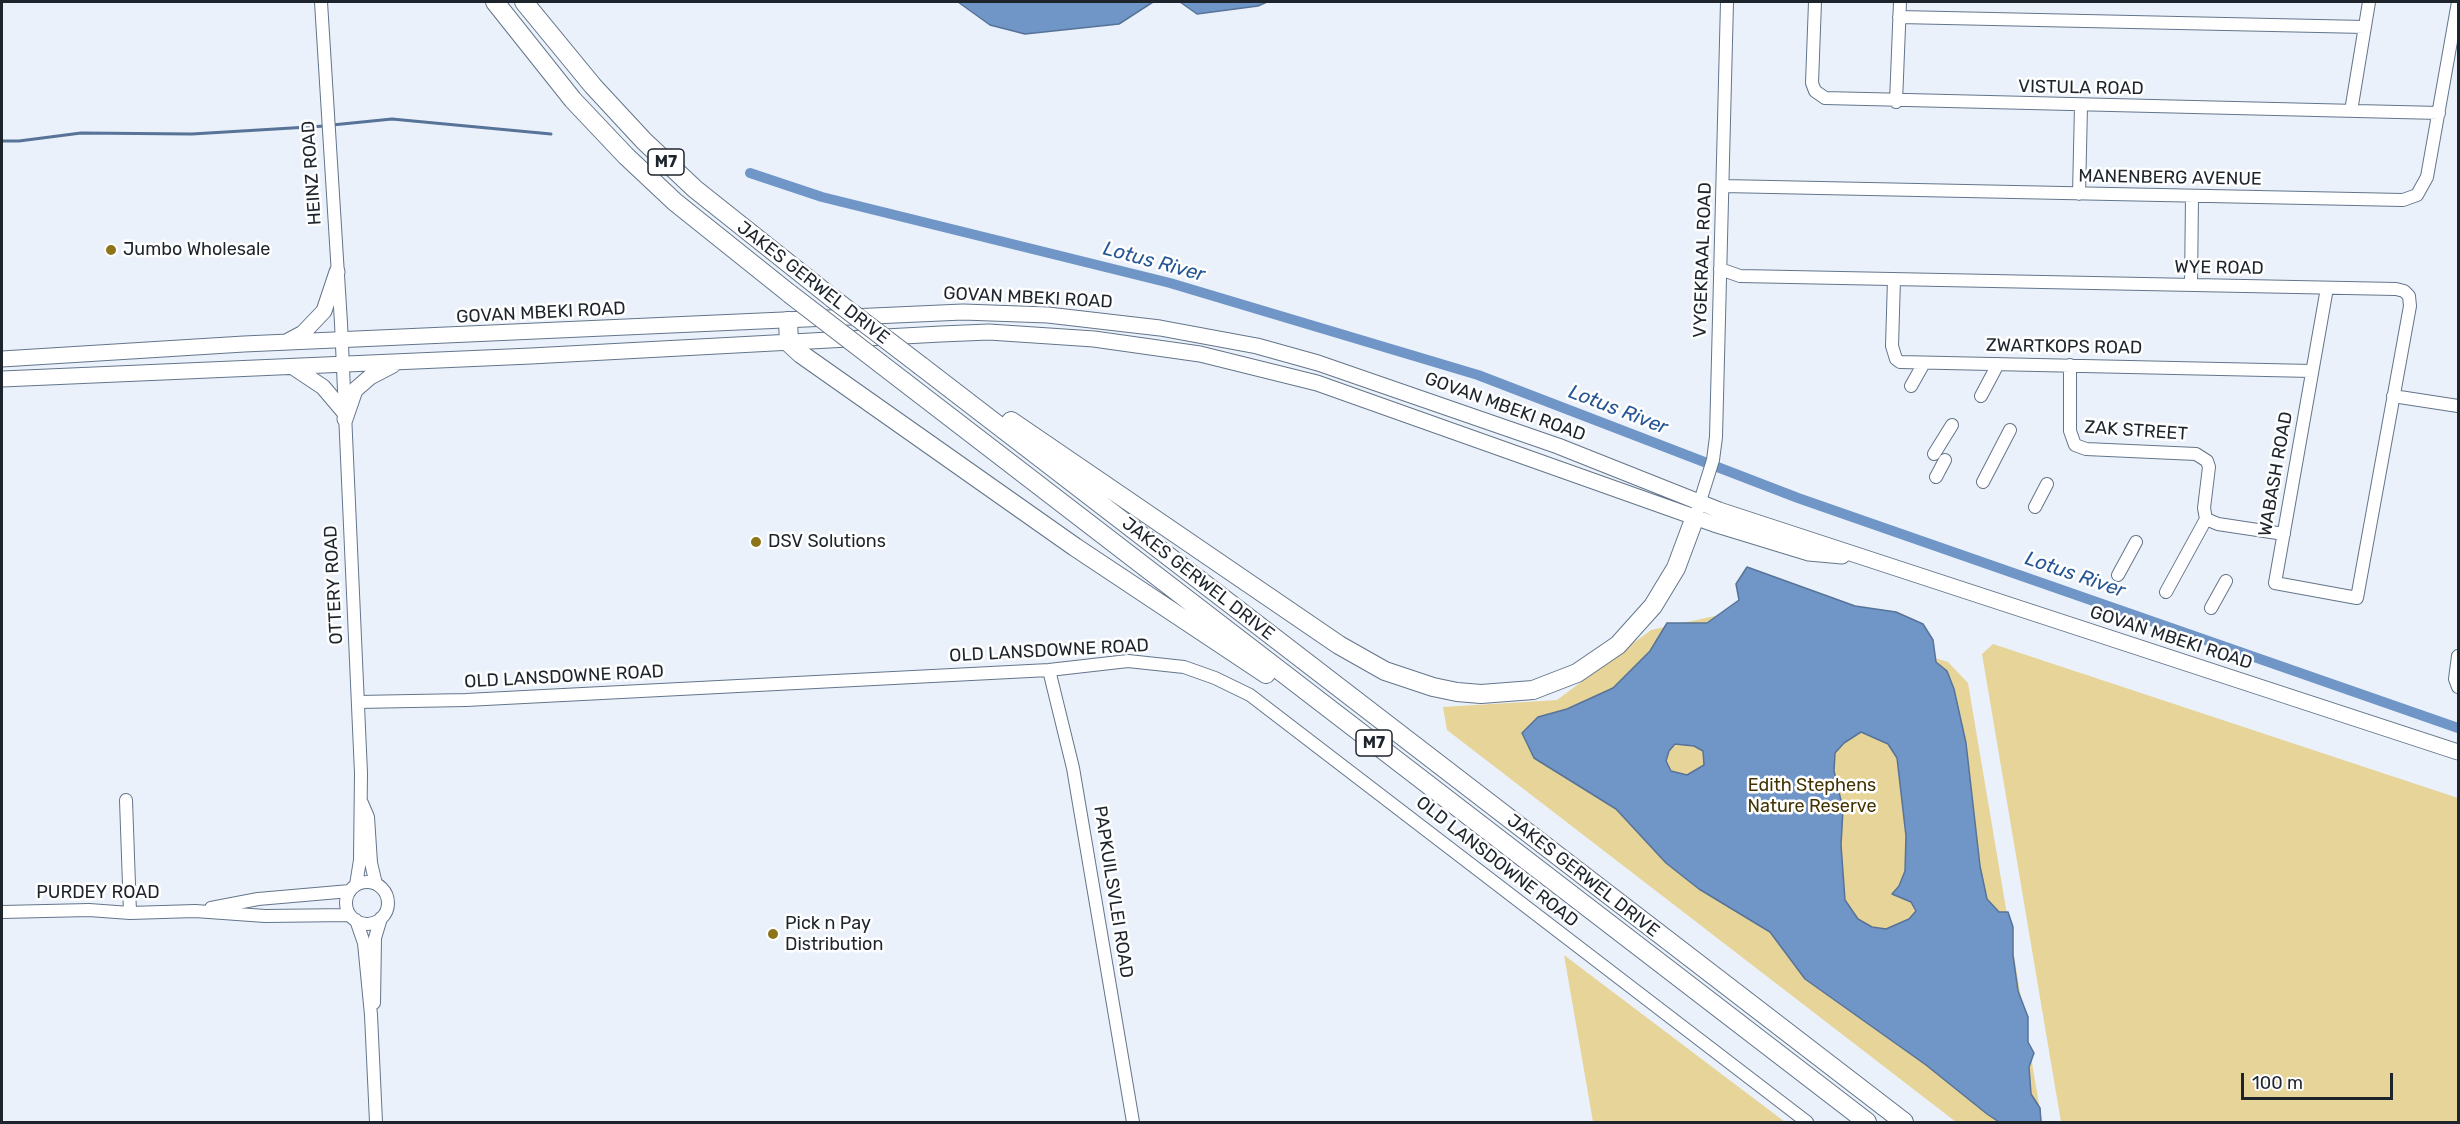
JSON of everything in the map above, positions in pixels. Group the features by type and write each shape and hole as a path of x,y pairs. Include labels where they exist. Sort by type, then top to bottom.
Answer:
{"highway":[{"name":"JAKES GERWEL DRIVE","path":"495,2 573,100 626,156 675,202 790,294 1867,1122"},
{"name":"JAKES GERWEL DRIVE","path":"524,2 593,86 644,141 695,189 832,298 1904,1122"},
{"path":"788,321 789,343 895,422 1075,547 1395,759"},
{"path":"927,370 1001,414 1338,645 1385,671 1425,685 1457,692 1481,694 1533,690 1577,673 1618,645 1653,606 1676,568 1698,510"}],"main road":[{"path":"279,344 303,333 318,320 329,302 336,272"},
{"name":"GOVAN MBEKI ROAD","path":"2,359 279,344 992,313 1096,319 1204,335 1308,360 1558,446 1698,510"},
{"name":"GOVAN MBEKI ROAD","path":"2,379 343,365 989,333 1094,339 1176,350 1255,366 1317,383 1698,510 1809,553 1871,560 2458,752"},
{"path":"293,367 323,387 345,416 361,384 398,362"}],"street":[{"name":"HEINZ ROAD","path":"321,2 343,365"},
{"name":"VYGEKRAAL ROAD","path":"1698,510 1711,466 1723,186 1727,2"},
{"name":"VISTULA ROAD","path":"1815,2 1812,83 1815,91 1825,98 1896,102 2439,113"},
{"path":"1896,102 1900,2"},
{"path":"2351,111 2369,2"},
{"name":"MANENBERG AVENUE","path":"1723,186 2394,201 2410,198 2425,184 2454,54 2458,2"},
{"path":"1899,17 2365,27"},
{"path":"2079,194 2081,106"},
{"path":"2191,285 2192,196"},
{"name":"WYE ROAD","path":"1720,269 1740,276 2396,289 2404,291 2409,296 2357,598"},
{"name":"ZWARTKOPS ROAD","path":"1894,279 1893,350 1900,362 2312,371"},
{"name":"WABASH ROAD","path":"2327,288 2275,583 2357,598"},
{"path":"1911,386 1924,363"},
{"path":"1981,396 1998,364"},
{"name":"OTTERY ROAD","path":"343,365 362,803 359,818 360,860 353,888"},
{"name":"ZAK STREET","path":"2070,365 2070,431 2075,445 2086,449 2190,453 2202,457 2207,461 2209,474 2204,508 2206,519"},
{"path":"2393,396 2458,406"},
{"path":"1936,477 1940,457 1952,425"},
{"path":"1983,482 2010,430"},
{"path":"2035,507 2048,484"},
{"path":"2166,592 2206,519 2218,524 2283,534"},
{"path":"2118,575 2136,542"},
{"path":"2211,608 2226,581"},
{"path":"2458,656 2455,679 2458,687"},
{"name":"OLD LANSDOWNE ROAD","path":"358,702 466,700 1049,670 1128,661 1164,663 1208,675 1250,695 1807,1122"},
{"name":"PAPKUILSVLEI ROAD","path":"1049,670 1074,768 1133,1122"},
{"path":"126,800 130,913"},
{"name":"OTTERY ROAD","path":"362,803 368,817 371,863 376,884"},
{"path":"371,1016 376,997 375,938 381,918 388,907 388,900 386,893 376,884 369,882 353,888 347,907 364,943 371,1016 376,1122"},
{"name":"PURDEY ROAD","path":"195,911 258,899 353,888"},
{"name":"PURDEY ROAD","path":"2,912 195,911 265,916 353,918"},
{"path":"353,918 369,924 381,918"}],"green space":[{"name":"Edith Stephens Nature Reserve","path":"1765,605 1948,662 1968,683 2042,1122 1956,1122 1447,730 1443,707 1557,700 1651,630"},
{"path":"1993,644 2458,798 2458,1122 2061,1122 1982,654"},
{"path":"1564,955 1785,1122 1593,1122"}],"water":[{"path":"958,2 1153,2 1119,24 1025,34 990,25"},
{"path":"1180,2 1267,2 1258,6 1197,14"},
{"name":"Edith Stephens Nature Reserve","path":"1747,567 1855,606 1896,612 1923,624 1933,640 1936,662 1947,671 1954,689 1966,743 1980,866 1987,899 1999,912 2008,912 2013,927 2013,955 2018,991 2028,1017 2028,1042 2034,1053 2029,1067 2031,1094 2040,1108 2041,1122 1999,1122 1987,1114 1926,1065 1805,979 1770,932 1699,889 1666,863 1616,809 1534,758 1522,733 1538,717 1567,709 1613,688 1650,651 1667,623 1707,623 1739,600 1736,584","holes":["1861,732 1888,744 1897,758 1906,836 1905,871 1899,886 1892,894 1911,902 1916,911 1909,919 1886,929 1872,927 1858,919 1845,900 1841,845 1843,809 1834,771 1835,753 1844,743","1675,744 1694,746 1703,751 1704,765 1687,775 1671,771 1666,761 1669,751"]}],"waterway":[{"path":"332,125 392,119 551,134"},
{"path":"2,141 81,133 192,134 325,126"},
{"name":"Lotus River","path":"750,173 822,197 1170,283 1478,375 1798,498 2458,728"}],"place":[{"name":"Jumbo Wholesale","path":"111,250"},
{"name":"DSV Solutions","path":"756,542"},
{"name":"Pick n Pay Distribution","path":"773,934"}]}
